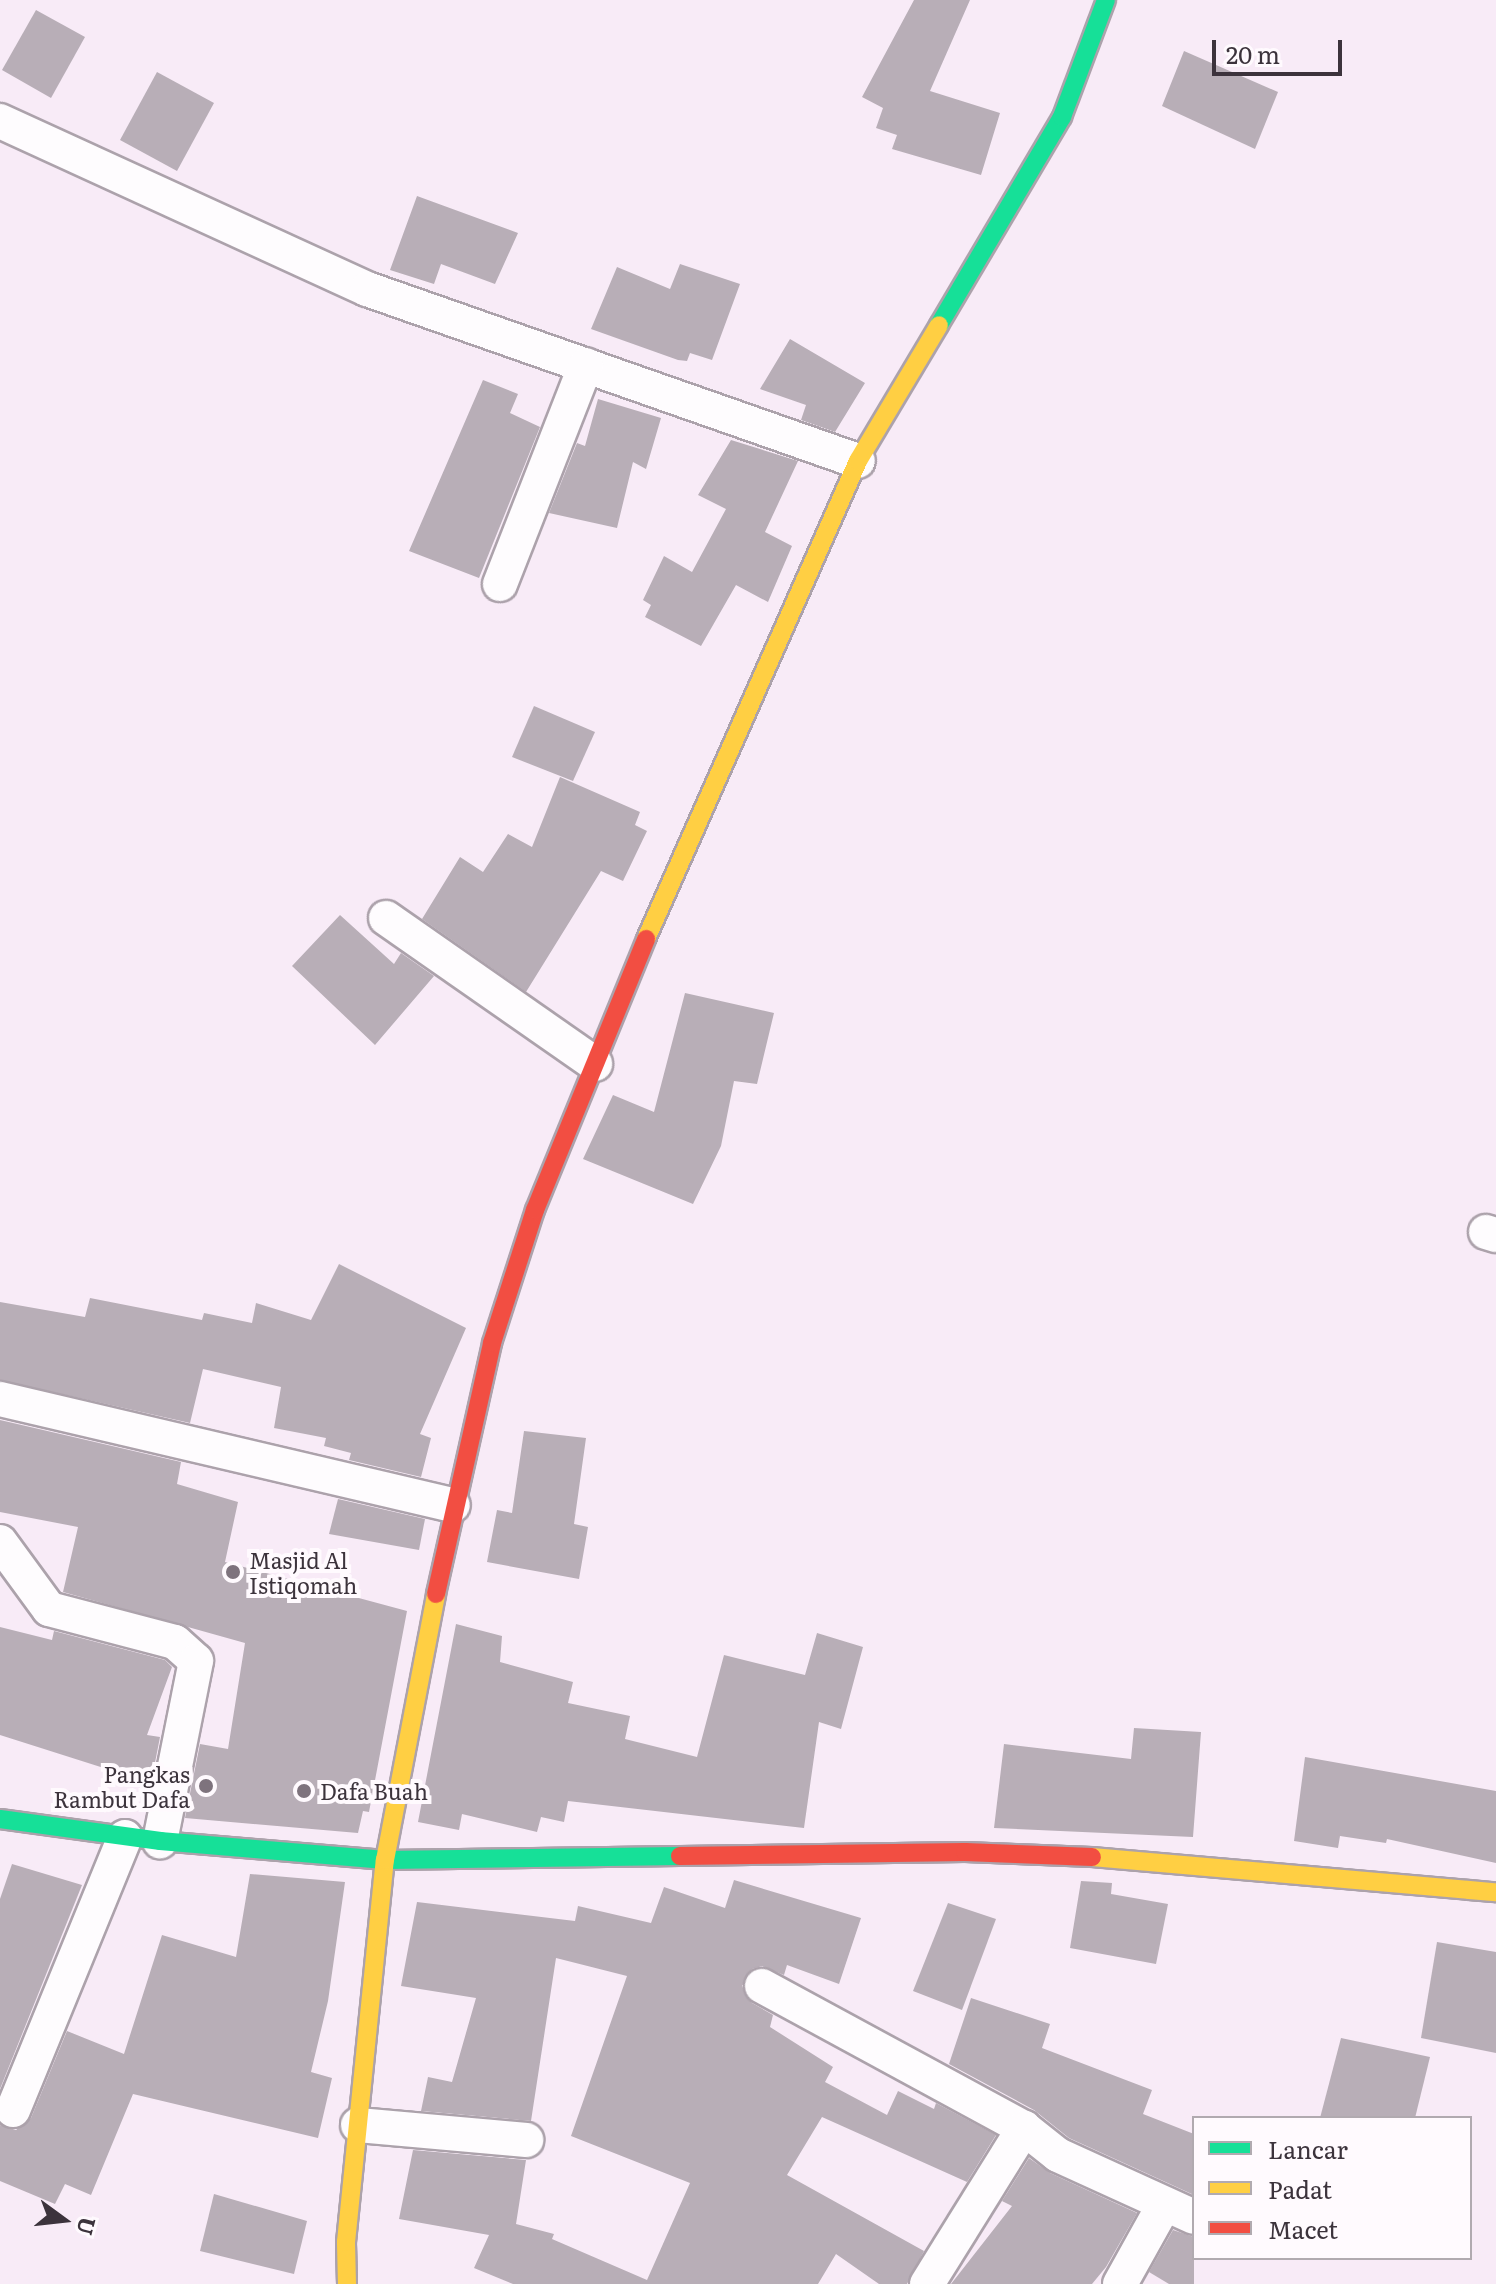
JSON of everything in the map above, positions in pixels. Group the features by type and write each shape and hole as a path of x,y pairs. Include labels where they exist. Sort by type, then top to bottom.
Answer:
{"street":[{"path":"347,2284 358,2125 385,1860 453,1505 492,1343 535,1210 668,885 858,461 1062,117 1106,0"},
{"path":"0,121 367,289 858,461"},
{"path":"500,584 586,365"},
{"path":"386,918 595,1064"},
{"path":"0,1399 453,1505"},
{"path":"0,1542 49,1609 175,1642 196,1661 160,1841"},
{"path":"0,1819 160,1841 385,1860 965,1852 1100,1857 1496,1892"},
{"path":"13,2110 125,1837"},
{"path":"762,1986 1024,2128 1058,2155 1179,2211 1120,2284"},
{"path":"358,2125 526,2140"},
{"path":"927,2284 1024,2128"}],"building":[{"path":"914,0 970,0 930,91 1000,113 981,175 892,149 897,135 876,128 883,108 862,97"},
{"path":"36,10 85,37 51,98 2,70"},
{"path":"1184,51 1278,92 1255,149 1162,106"},
{"path":"157,72 214,103 177,171 120,140"},
{"path":"417,196 518,233 495,284 441,264 434,284 390,270"},
{"path":"680,264 740,284 712,360 690,353 687,361 678,360 591,329 617,267 670,289"},
{"path":"790,339 865,383 835,432 801,420 806,405 760,389"},
{"path":"483,380 518,394 510,413 540,427 479,578 409,551"},
{"path":"598,399 661,418 646,469 633,462 617,528 549,513 577,443 585,446"},
{"path":"731,440 798,461 765,532 792,546 768,602 736,585 701,646 645,617 651,605 643,600 664,556 692,572 726,509 698,495"},
{"path":"534,706 595,732 573,781 512,757"},
{"path":"560,777 640,812 635,825 647,831 623,881 601,871 526,992 422,919 460,857 483,872 508,834 532,847"},
{"path":"340,915 394,964 401,953 434,976 375,1045 292,966"},
{"path":"685,993 774,1013 757,1084 734,1081 721,1146 693,1204 583,1159 613,1095 654,1112"},
{"path":"339,1264 466,1328 420,1434 431,1438 421,1477 349,1460 351,1453 324,1446 326,1438 274,1428 281,1387 203,1369 190,1423 0,1380 0,1302 85,1317 90,1298 202,1320 204,1313 252,1323 256,1303 311,1320"},
{"path":"0,1420 181,1462 177,1484 238,1502 225,1562 407,1611 369,1812 363,1811 358,1833 185,1818 200,1744 228,1749 245,1643 63,1592 78,1527 0,1512"},
{"path":"524,1431 586,1438 574,1524 588,1527 579,1579 487,1562 497,1510 512,1513"},
{"path":"338,1499 425,1519 419,1550 329,1534"},
{"path":"456,1624 502,1636 500,1662 573,1682 568,1703 630,1716 625,1739 697,1757 724,1655 805,1675 817,1633 863,1647 841,1729 819,1722 804,1828 568,1801 564,1822 541,1817 537,1832 462,1814 459,1830 418,1822"},
{"path":"0,1627 52,1640 54,1631 165,1660 172,1667 147,1735 160,1737 151,1783 0,1735"},
{"path":"1134,1728 1201,1732 1193,1837 994,1828 1004,1744 1131,1759"},
{"path":"1305,1757 1496,1791 1496,1863 1387,1839 1386,1843 1340,1836 1338,1848 1294,1841"},
{"path":"12,1864 82,1885 0,2089 0,1899"},
{"path":"250,1874 345,1882 328,2001 311,2072 332,2078 318,2138 133,2094 91,2195 65,2184 55,2204 0,2181 0,2125 16,2130 31,2118 67,2031 124,2054 162,1935 236,1957"},
{"path":"734,1880 861,1918 839,1984 787,1965 784,1975 762,1966 752,1969 742,1986 752,2003 773,2015 770,2027 833,2067 825,2082 887,2115 898,2091 934,2109 936,2103 996,2135 967,2182 822,2117 787,2175 924,2251 907,2284 879,2284 836,2254 818,2284 513,2284 474,2268 489,2235 399,2219 413,2150 526,2160 516,2224 554,2234 552,2239 647,2280 690,2183 571,2136 627,1976 556,1958 531,2121 421,2111 428,2077 452,2082 476,1998 401,1986 417,1902 575,1921 578,1906 651,1923 664,1887 725,1908"},
{"path":"1081,1881 1112,1883 1111,1894 1168,1904 1156,1964 1070,1948"},
{"path":"948,1903 996,1919 962,2010 913,1991"},
{"path":"1437,1942 1496,1952 1496,2053 1421,2038"},
{"path":"971,1998 1050,2024 1042,2048 1152,2090 1143,2114 1192,2133 1192,2194 1069,2138 1034,2110 949,2064"},
{"path":"1341,2038 1430,2057 1415,2116 1321,2116"},
{"path":"1029,2158 1050,2173 1137,2213 1106,2267 1092,2284 951,2284 1012,2206 1002,2201"},
{"path":"214,2194 307,2221 294,2274 200,2251"},
{"path":"1173,2230 1192,2236 1194,2284 1169,2284 1149,2272"}],"traffic: fast":[{"path":"939,325 1062,117 1106,0"},
{"path":"0,1819 160,1841 385,1860 680,1856"}],"traffic: slow":[{"path":"646,939 858,461 939,325"},
{"path":"347,2284 346,2242 385,1860 436,1594"},
{"path":"1092,1857 1496,1892"}],"traffic: jam":[{"path":"436,1594 492,1343 535,1210 646,939"},
{"path":"680,1856 965,1852 1092,1857"}],"place":[{"name":"Masjid Al Istiqomah","path":"233,1572"},
{"name":"Pangkas Rambut Dafa","path":"206,1786"},
{"name":"Dafa Buah","path":"304,1791"}]}
